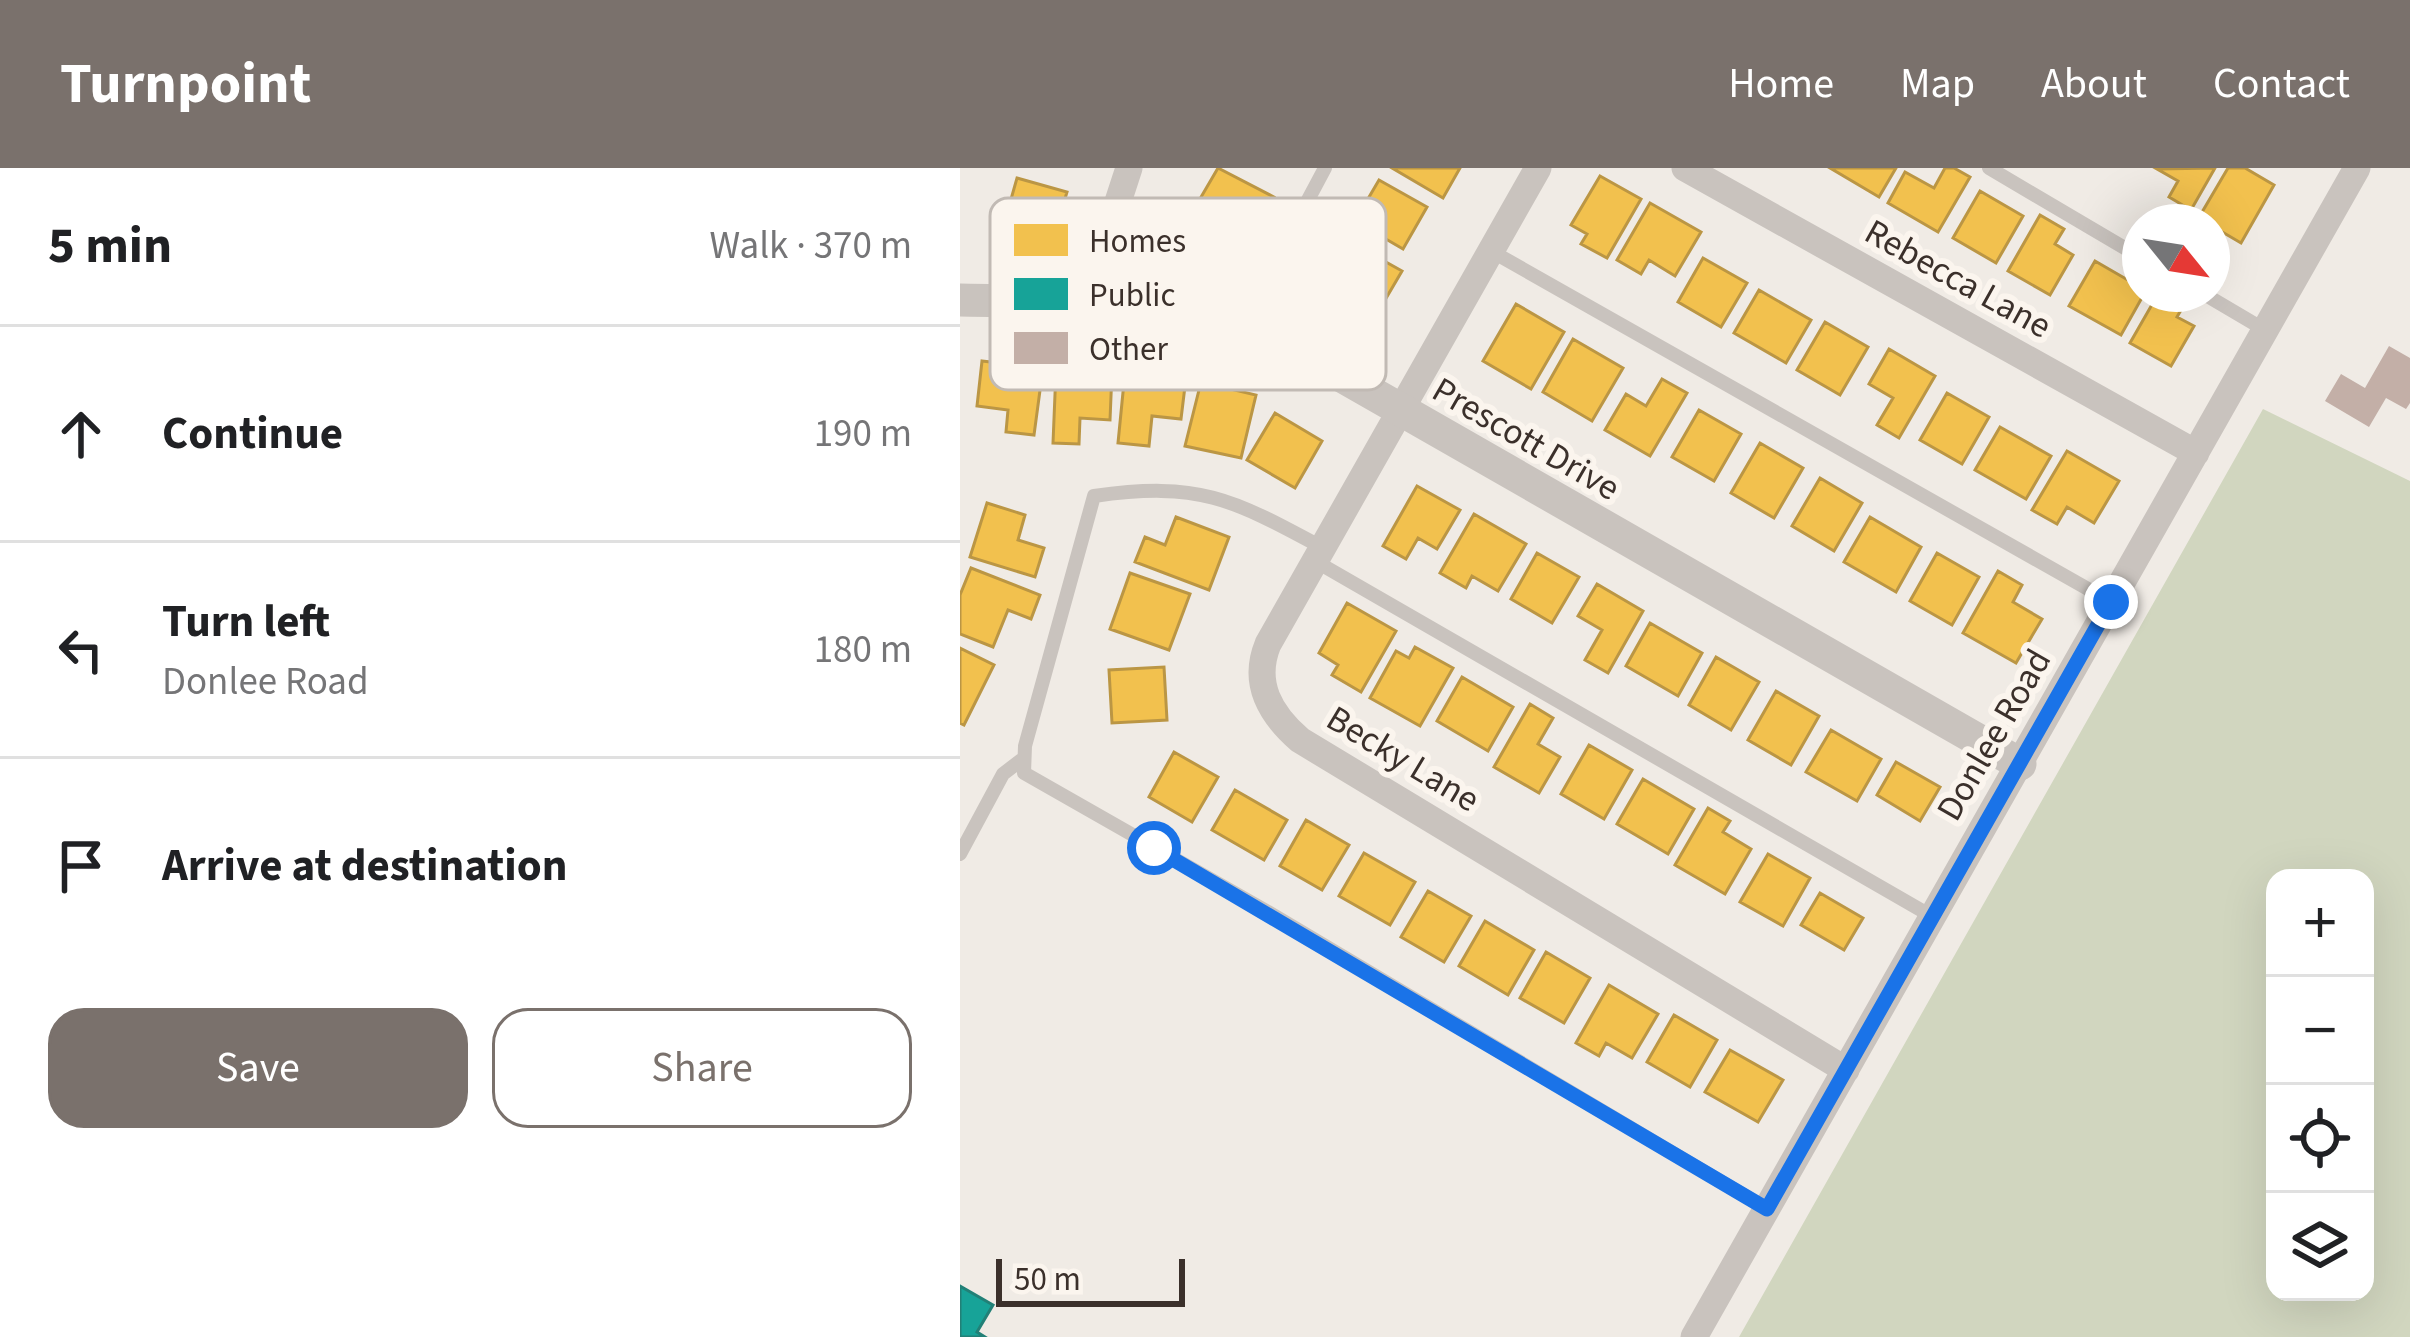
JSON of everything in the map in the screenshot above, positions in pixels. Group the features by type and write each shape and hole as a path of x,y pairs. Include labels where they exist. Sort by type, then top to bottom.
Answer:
{"street":[{"path":"1120,198 1130,168"},
{"name":"Becky Lane","path":"1538,168 1260,663 1268,704 1278,721 1300,740 1846,1070"},
{"name":"Rebecca Lane","path":"1685,168 2196,453"},
{"name":"Donlee Road","path":"1694,1337 2357,168"},
{"name":"Prescott Drive","path":"960,300 990,301"},
{"name":"Prescott Drive","path":"1363,390 2020,764"}],"lane":[{"path":"1309,198 1325,168"},
{"path":"1988,168 2122,246"},
{"path":"1491,251 2111,602"},
{"path":"2230,309 2265,330"},
{"path":"1767,1209 1275,916 1024,773 1024,758 1094,496 1174,490 1222,496 1933,917"},
{"path":"960,854 1003,774 1024,758"}],"green space":[{"path":"2263,409 2410,481 2410,1337 1739,1337"}],"building: Homes":[{"path":"1218,168 1274,197 1273,198 1200,198"},
{"path":"1392,168 1460,168 1443,198"},
{"path":"1830,168 1896,168 1879,197"},
{"path":"1945,168 1970,177 1938,232 1888,203 1905,172 1934,188"},
{"path":"2215,168 2194,204 2181,204 2169,197 2178,181 2157,169"},
{"path":"2228,168 2245,168 2274,185 2241,243 2230,237 2230,204 2207,204"},
{"path":"1600,176 1641,199 1607,258 1581,244 1587,234 1571,225"},
{"path":"1017,178 1067,192 1065,198 1011,198"},
{"path":"1379,180 1427,207 1403,249 1386,239 1386,198 1368,198"},
{"path":"1980,191 2023,216 1996,263 1953,238"},
{"path":"1650,203 1701,232 1675,276 1649,260 1641,274 1617,260"},
{"path":"2040,215 2064,229 2055,244 2073,255 2050,295 2008,271"},
{"path":"1703,258 1747,283 1721,327 1678,302"},
{"path":"2095,261 2122,277 2122,312 2134,312 2121,335 2069,306"},
{"path":"1386,262 1402,271 1386,298"},
{"path":"1759,290 1811,320 1786,363 1734,333"},
{"path":"1516,304 1564,332 1531,389 1483,361"},
{"path":"2148,312 2180,312 2177,317 2194,326 2171,366 2130,343"},
{"path":"1825,322 1868,347 1840,395 1797,370"},
{"path":"1573,339 1623,368 1592,421 1543,392"},
{"path":"1889,349 1935,376 1899,438 1877,425 1893,398 1869,384"},
{"path":"982,361 990,362 990,390 1040,390 1034,435 1006,432 1008,410 977,406"},
{"path":"1662,379 1687,393 1650,456 1605,430 1626,394 1646,406"},
{"path":"1055,390 1111,390 1110,420 1080,418 1079,444 1053,443"},
{"path":"1123,390 1185,390 1181,419 1152,416 1149,446 1118,443"},
{"path":"1199,390 1256,395 1241,458 1185,446"},
{"path":"1947,393 1989,417 1962,464 1920,440"},
{"path":"1699,410 1741,434 1714,481 1672,457"},
{"path":"1275,413 1322,441 1295,488 1247,460"},
{"path":"2000,427 2051,456 2026,499 1975,470"},
{"path":"1760,443 1803,468 1774,518 1731,493"},
{"path":"2067,451 2119,481 2094,523 2067,507 2057,524 2032,510"},
{"path":"1820,478 1862,503 1834,551 1792,526"},
{"path":"1417,486 1460,510 1437,549 1418,538 1406,559 1383,546"},
{"path":"987,503 1025,515 1018,540 1044,548 1035,577 970,557"},
{"path":"1474,514 1526,544 1498,591 1472,576 1466,588 1440,573"},
{"path":"1176,517 1229,537 1209,590 1135,562 1145,537 1165,545"},
{"path":"1870,517 1921,547 1896,592 1844,562"},
{"path":"1537,553 1579,577 1552,623 1511,599"},
{"path":"1937,553 1979,577 1952,625 1910,601"},
{"path":"971,568 1040,595 1031,619 1008,610 993,647 960,634 960,595"},
{"path":"1998,571 2022,585 2013,602 2042,619 2016,663 1963,633"},
{"path":"1130,573 1190,594 1169,650 1110,629"},
{"path":"1597,584 1643,611 1608,673 1585,660 1602,630 1578,616"},
{"path":"1347,603 1396,631 1361,692 1332,675 1338,665 1319,653"},
{"path":"1650,623 1702,653 1678,696 1626,666"},
{"path":"1415,647 1453,668 1420,726 1370,698 1396,651 1409,658"},
{"path":"960,648 994,665 964,725 960,723"},
{"path":"1716,657 1759,682 1731,730 1689,705"},
{"path":"1164,667 1167,720 1112,723 1109,670"},
{"path":"1462,677 1513,707 1488,751 1437,721"},
{"path":"1776,691 1819,716 1791,765 1748,740"},
{"path":"1530,704 1553,718 1538,744 1560,757 1539,793 1494,767"},
{"path":"1831,730 1881,759 1857,801 1806,772"},
{"path":"1589,745 1632,770 1604,819 1561,794"},
{"path":"1174,752 1218,777 1192,822 1149,797"},
{"path":"1896,762 1940,787 1920,821 1877,795"},
{"path":"1643,779 1694,809 1668,854 1617,824"},
{"path":"1235,790 1287,820 1264,860 1212,830"},
{"path":"1708,808 1730,821 1723,832 1751,849 1725,894 1675,865"},
{"path":"1306,820 1349,845 1322,890 1280,866"},
{"path":"1364,853 1415,882 1390,925 1339,896"},
{"path":"1768,854 1810,878 1783,926 1740,902"},
{"path":"1428,891 1471,916 1444,962 1401,937"},
{"path":"1820,893 1863,918 1844,950 1801,925"},
{"path":"1485,921 1534,950 1508,995 1459,966"},
{"path":"1546,952 1590,978 1564,1023 1520,998"},
{"path":"1609,985 1658,1014 1632,1058 1606,1043 1599,1056 1576,1043"},
{"path":"1674,1015 1717,1040 1690,1087 1647,1062"},
{"path":"1730,1050 1783,1080 1758,1122 1705,1092"}],"building: Public":[{"path":"960,1286 993,1305 977,1332 985,1337 960,1337"}],"building: Other":[{"path":"2389,346 2410,358 2406,409 2386,398 2369,427 2325,401 2341,374 2365,388"}],"route":[{"path":"1154,848 1767,1209 2111,602"}]}
